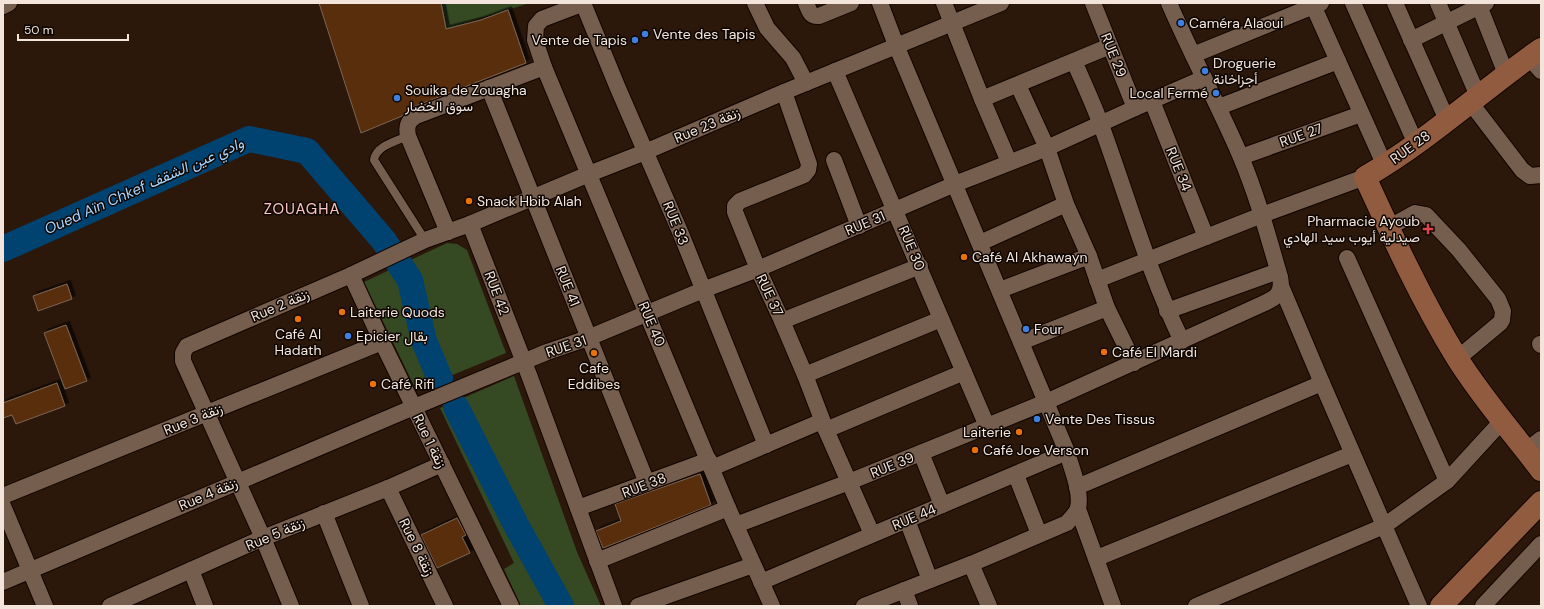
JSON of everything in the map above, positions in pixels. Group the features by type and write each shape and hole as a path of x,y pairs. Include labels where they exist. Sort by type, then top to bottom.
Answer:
{"street":[{"path":"3,6 9,3"},
{"name":"RUE 40","path":"584,3 542,19 536,26 535,40 544,67 728,508 772,606"},
{"name":"RUE 33","path":"584,3 645,152 665,195 766,444"},
{"path":"755,3 767,28 793,58 806,83"},
{"path":"806,3 811,14 814,16 819,16 851,3"},
{"path":"880,3 896,45 1067,452 1077,487 1079,500 1078,509 1097,558 1113,606"},
{"path":"944,3 1009,162"},
{"name":"Rue 23 زنقة","path":"381,260 419,243 470,224 645,152 896,45 1001,3"},
{"name":"RUE 29","path":"1093,3 1135,108"},
{"path":"1354,3 1416,144"},
{"path":"1395,3 1447,120"},
{"path":"1438,3 1474,99 1522,170 1530,176 1541,175"},
{"path":"1172,4 1193,55 1219,107 1241,157 1262,215 1280,278 1352,454 1419,606"},
{"path":"1193,55 1315,4 1338,61 1385,166"},
{"path":"1411,40 1481,4 1506,74"},
{"path":"982,99 1110,46"},
{"name":"RUE 28","path":"1097,280 1262,215 1365,177 1385,166 1416,144 1506,74 1537,59"},
{"path":"1074,61 1101,124 1147,261 1167,311 1182,341"},
{"path":"1219,107 1338,61"},
{"path":"448,232 408,136 407,126 412,118 416,116 544,67"},
{"name":"RUE 30","path":"835,71 920,266 987,426"},
{"name":"RUE 31","path":"414,407 524,361 588,338 703,290 758,269 955,184 1047,148 1204,78"},
{"path":"1018,84 1047,148 1066,204 1089,256 1107,308 1134,362"},
{"name":"RUE 41","path":"489,88 647,483"},
{"name":"RUE 37","path":"784,92 809,167 807,172 804,175 737,203 735,212 758,269 805,375 824,425 872,534"},
{"name":"RUE 34","path":"1152,101 1206,237"},
{"name":"RUE 27","path":"1241,157 1361,114"},
{"path":"834,160 859,226"},
{"path":"1365,177 1388,228 1457,359 1502,421 1534,445 1541,470"},
{"path":"980,243 1066,204"},
{"path":"1388,228 1411,215 1419,213 1426,215 1459,250 1501,303 1503,314 1500,324 1457,359"},
{"name":"RUE 42","path":"470,224 524,361 614,606"},
{"path":"1000,290 1089,256"},
{"path":"1347,258 1447,481"},
{"name":"Rue 2 زنقة","path":"206,414 182,361 182,354 190,344 351,275 381,260"},
{"path":"782,321 920,266"},
{"name":"Rue 1 زنقة","path":"351,275 442,464 505,604"},
{"path":"1167,311 1280,278"},
{"name":"RUE 39","path":"736,525 849,482 1046,402 1182,341 1275,298 1279,293 1280,278"},
{"path":"1021,342 1107,308"},
{"path":"805,375 941,319"},
{"name":"Rue 3 زنقة","path":"3,496 382,342"},
{"name":"RUE 38","path":"578,508 647,483 710,464 824,425 964,372"},
{"path":"1077,487 1322,383"},
{"name":"Rue 4 زنقة","path":"3,582 237,481 414,407"},
{"path":"206,414 263,538 291,606"},
{"path":"1196,606 1384,526 1447,481 1502,421"},
{"name":"RUE 44","path":"761,582 872,534 1016,475 1067,452"},
{"path":"921,453 942,505"},
{"path":"1097,558 1352,454"},
{"name":"Rue 5 زنقة","path":"117,604 263,538 388,488 442,464"},
{"path":"1016,475 1040,534"},
{"name":"Rue 8 زنقة","path":"388,488 445,606"},
{"path":"1441,606 1541,502"},
{"path":"3,506 44,606"},
{"path":"597,561 728,508"},
{"path":"864,606 971,564 1067,523 1078,509"},
{"path":"324,513 361,606"},
{"path":"907,520 930,580"},
{"path":"1483,606 1541,544"},
{"path":"971,564 989,606"},
{"path":"638,606 753,565"},
{"path":"191,570 205,606"},
{"path":"904,590 910,606"}],"lane":[{"path":"408,136 379,149 375,154 374,160 419,243"}],"green space":[{"path":"441,3 530,3 446,29"},
{"path":"447,243 457,244 467,250 506,353 416,390 364,282"},
{"path":"514,376 577,552 601,606 521,606 504,569 514,563 440,408"}],"building":[{"name":"Souika de Zouagha سوق الخضار","path":"319,3 441,3 446,29 481,20 508,10 526,63 413,107 402,116 361,133"},
{"path":"67,284 72,299 38,311 33,296"},
{"path":"66,325 87,381 65,389 44,333"},
{"path":"57,383 65,406 16,424 12,415 3,418 3,403"},
{"path":"700,474 711,505 603,548 596,531 621,521 615,504"},
{"path":"457,518 466,535 462,537 470,553 437,568 421,535"}],"waterway":[{"name":"Oued Aïn Chkef وادي عين الشقف","path":"3,249 249,139 307,151 384,241 410,280 424,341 440,379"},
{"name":"Oued Aïn Chkef وادي عين الشقف","path":"456,407 515,523 561,606"}],"place":[{"name":"Caméra Alaoui","path":"1181,23"},
{"name":"Vente des Tapis","path":"645,34"},
{"name":"Vente de Tapis","path":"635,40"},
{"name":"Droguerie أجزاخانة","path":"1205,71"},
{"name":"Local Fermé","path":"1216,93"},
{"name":"Souika de Zouagha سوق الخضار","path":"397,98"},
{"name":"Snack Hbib Alah","path":"469,201"},
{"name":"Pharmacie Ayoub صيدلية أيوب سيد الهادي","path":"1428,229"},
{"name":"Café Al Akhawayn","path":"964,257"},
{"name":"Laiterie Quods","path":"342,312"},
{"name":"Café Al Hadath","path":"298,319"},
{"name":"Four","path":"1026,329"},
{"name":"Epicier بقال","path":"348,336"},
{"name":"Café El Mardi","path":"1104,352"},
{"name":"Cafe Eddibes","path":"594,353"},
{"name":"Café Rifi","path":"373,384"},
{"name":"Vente Des Tissus","path":"1037,419"},
{"name":"Laiterie","path":"1019,432"},
{"name":"Café Joe Verson","path":"975,450"}],"district":[{"name":"ZOUAGHA","path":"302,209"}]}
